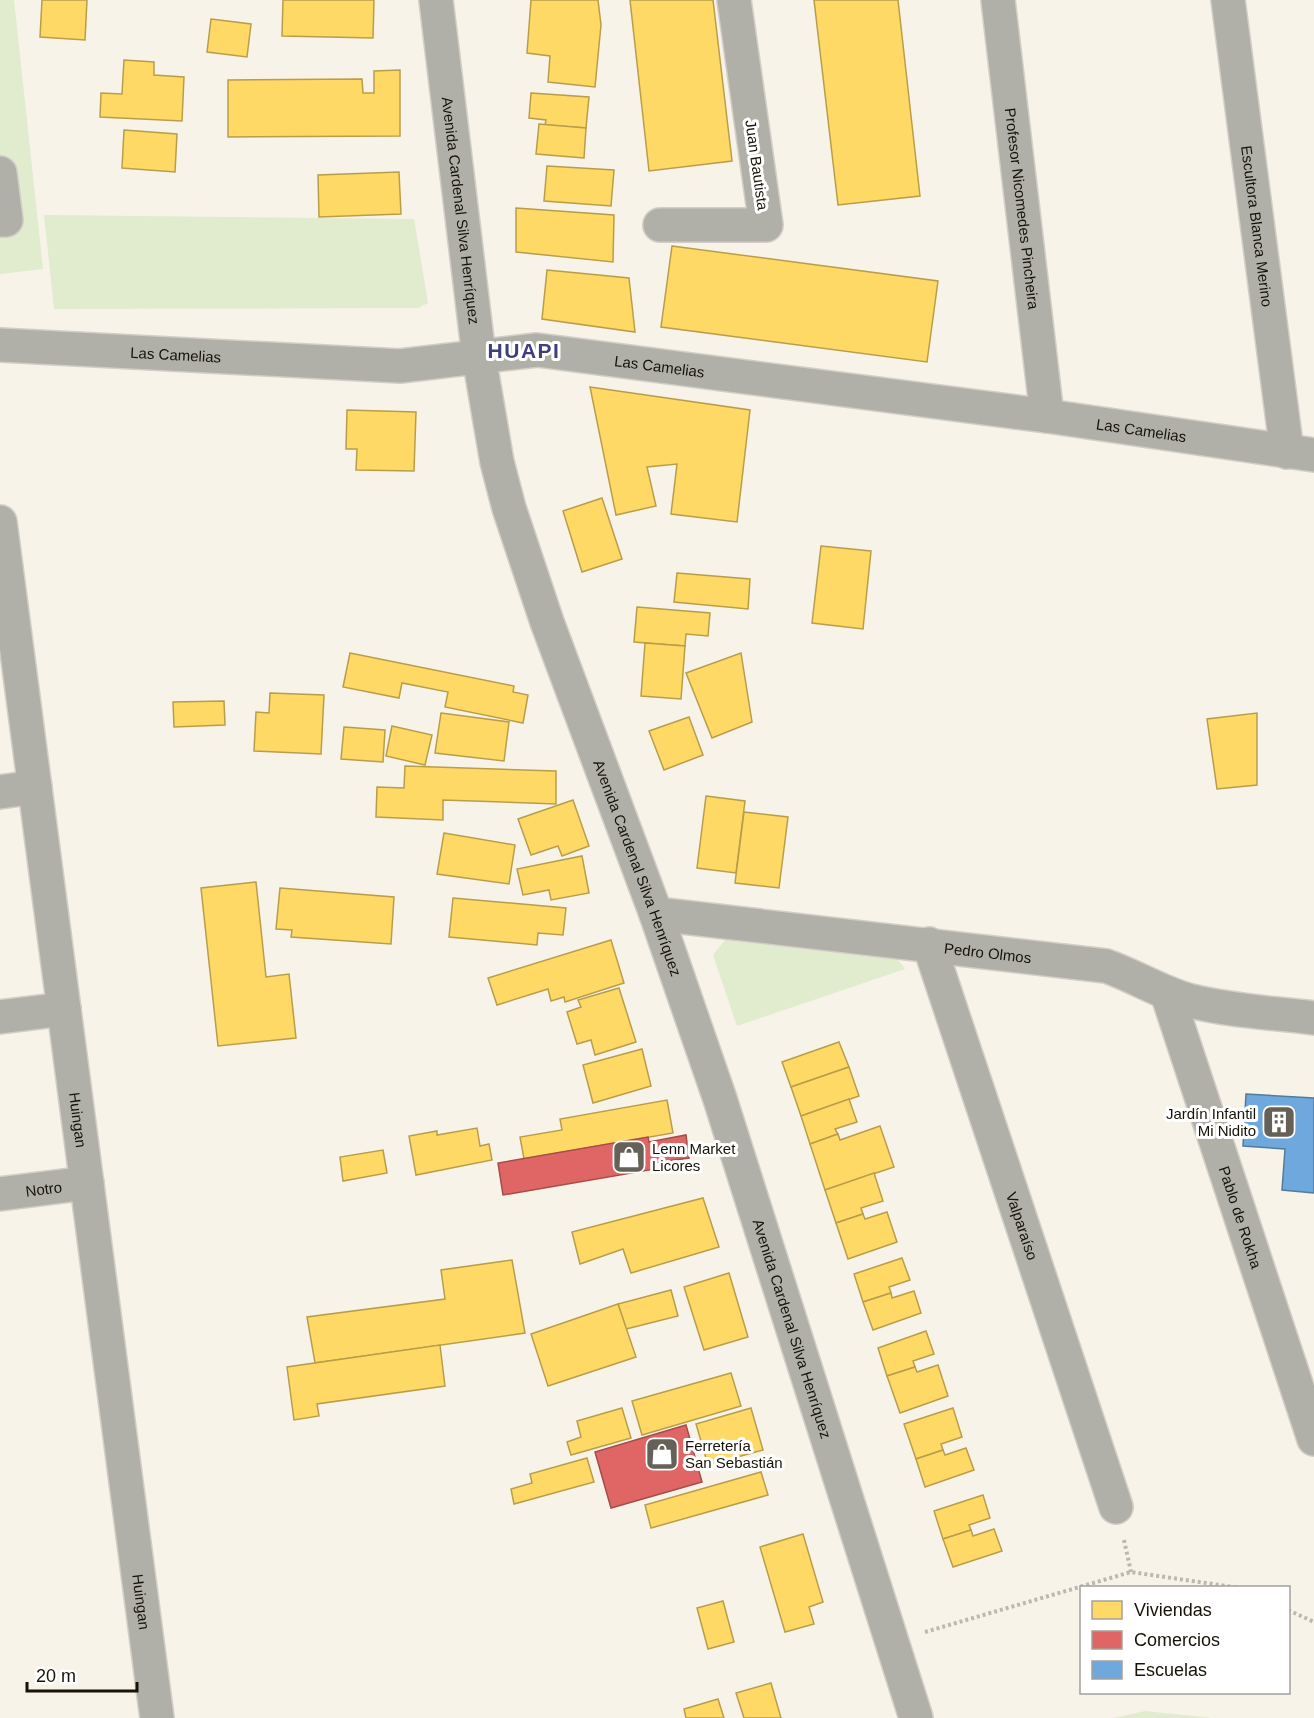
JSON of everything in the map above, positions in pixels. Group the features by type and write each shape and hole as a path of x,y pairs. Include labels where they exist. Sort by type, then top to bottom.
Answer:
{"street":[{"name":"Avenida Cardenal Silva Henríquez","path":"436,0 479,357 497,462 524,558 656,914 762,1226 916,1718"},
{"name":"Juan Bautista","path":"660,225 766,225 734,0"},
{"name":"Profesor Nicomedes Pincheira","path":"998,0 1047,416"},
{"name":"Escultora Blanca Merino","path":"1228,0 1301,454"},
{"path":"0,173 6,220 0,220"},
{"name":"Las Camelias","path":"0,345 385,366 537,350 1047,416 1301,454"},
{"name":"Huingan","path":"0,522 4,584 35,787 157,1718"},
{"path":"0,792 35,787"},
{"name":"Pedro Olmos","path":"656,914 1106,966 1193,1002 1314,1018"},
{"name":"Valparaíso","path":"929,944 1116,1507"},
{"name":"Pablo de Rokha","path":"1167,993 1314,1439"},
{"path":"0,1017 64,1009"},
{"name":"Notro","path":"0,1194 87,1184"}],"path":[{"path":"1083,1586 1131,1572 1233,1586"},
{"path":"893,1642 1080,1587"},
{"path":"1290,1611 1314,1622"}],"green space":[{"path":"0,0 14,0 43,269 0,274"},
{"path":"44,215 414,219 428,303 418,308 54,309"},
{"path":"725,940 898,960 905,969 737,1026 713,955"},
{"path":"1145,1711 1213,1718 1114,1718"}],"building: Viviendas":[{"path":"42,0 87,0 85,40 40,37"},
{"path":"283,0 374,0 373,38 282,36"},
{"path":"531,0 598,0 601,25 595,87 548,82 550,56 527,53"},
{"path":"630,0 713,0 732,161 649,171"},
{"path":"814,0 898,0 920,196 838,205"},
{"path":"211,19 251,24 247,57 207,52"},
{"path":"124,60 154,62 154,75 184,77 182,121 100,117 101,93 122,94"},
{"path":"400,70 400,136 228,137 228,80 362,79 363,93 374,93 374,71"},
{"path":"531,93 589,97 586,128 545,125 546,120 529,118"},
{"path":"539,124 586,128 584,158 536,154"},
{"path":"124,130 177,134 175,172 122,168"},
{"path":"547,166 614,170 611,206 544,201"},
{"path":"399,172 401,214 319,217 318,175"},
{"path":"516,208 614,215 613,262 516,252"},
{"path":"672,246 938,281 927,362 661,327"},
{"path":"547,270 629,278 635,332 542,319"},
{"path":"590,387 750,410 737,522 671,514 677,464 647,467 656,506 616,515"},
{"path":"347,410 416,412 414,471 356,470 357,449 346,449"},
{"path":"602,498 622,559 582,572 563,511"},
{"path":"821,546 871,551 863,629 812,623"},
{"path":"677,573 750,579 748,609 674,602"},
{"path":"637,607 710,613 708,636 686,634 685,646 634,642"},
{"path":"645,643 685,646 681,699 641,696"},
{"path":"350,653 514,686 513,692 528,695 523,723 445,707 448,692 402,683 399,698 343,687"},
{"path":"741,653 752,722 712,738 686,673"},
{"path":"270,693 324,695 321,754 254,751 256,712 269,713"},
{"path":"224,701 225,725 174,727 173,702"},
{"path":"441,713 509,722 504,761 435,753"},
{"path":"1257,713 1257,785 1217,789 1207,719"},
{"path":"689,717 703,755 664,770 649,731"},
{"path":"392,726 432,735 425,765 386,756"},
{"path":"344,727 385,730 383,762 341,759"},
{"path":"405,766 556,771 556,804 443,800 443,820 376,817 377,787 404,788"},
{"path":"706,796 745,801 736,873 697,868"},
{"path":"573,800 589,846 562,856 558,846 531,855 518,819"},
{"path":"744,812 788,817 779,888 735,883"},
{"path":"444,833 515,845 509,884 437,874"},
{"path":"582,856 589,893 551,900 549,890 523,895 517,869"},
{"path":"256,882 266,977 289,974 296,1038 218,1046 201,888"},
{"path":"280,888 394,897 391,944 291,937 292,930 276,929"},
{"path":"453,898 566,908 563,935 538,933 537,945 449,937"},
{"path":"611,940 624,983 565,1002 564,997 551,1001 548,989 497,1005 488,978"},
{"path":"619,988 636,1042 595,1055 591,1040 577,1044 567,1012 581,1007 578,1000"},
{"path":"839,1042 849,1067 791,1087 782,1062"},
{"path":"642,1049 651,1086 593,1103 583,1065"},
{"path":"849,1067 859,1096 801,1116 791,1087"},
{"path":"849,1099 857,1122 835,1129 838,1134 810,1144 801,1116"},
{"path":"667,1100 673,1133 524,1159 520,1137 562,1130 560,1119"},
{"path":"880,1126 894,1167 825,1190 810,1144 838,1134 840,1140"},
{"path":"477,1128 480,1146 489,1144 492,1160 416,1175 409,1136 437,1131 437,1135"},
{"path":"383,1150 387,1173 343,1181 340,1157"},
{"path":"874,1173 883,1201 861,1208 863,1214 836,1223 825,1190"},
{"path":"703,1198 719,1247 631,1273 623,1249 580,1264 572,1232"},
{"path":"887,1212 897,1242 848,1259 836,1223 863,1214 865,1219"},
{"path":"902,1258 910,1280 889,1287 891,1293 863,1302 854,1274"},
{"path":"512,1260 525,1333 315,1363 307,1317 445,1299 441,1270"},
{"path":"729,1273 748,1337 704,1350 684,1287"},
{"path":"671,1290 678,1316 626,1329 618,1304"},
{"path":"914,1291 921,1313 873,1330 863,1302 891,1293 892,1298"},
{"path":"618,1304 636,1357 548,1386 531,1334"},
{"path":"926,1331 934,1354 913,1361 915,1367 887,1376 878,1348"},
{"path":"440,1345 445,1386 317,1404 319,1416 294,1420 287,1367"},
{"path":"938,1365 948,1396 900,1413 887,1376 915,1367 917,1372"},
{"path":"731,1373 741,1406 642,1435 632,1401"},
{"path":"622,1408 631,1438 571,1455 567,1442 581,1437 577,1421"},
{"path":"751,1408 763,1450 708,1465 696,1424"},
{"path":"953,1408 962,1437 941,1444 943,1450 916,1459 904,1424"},
{"path":"966,1448 974,1470 925,1487 916,1459 943,1450 945,1455"},
{"path":"587,1458 594,1482 514,1504 511,1489 532,1483 530,1474"},
{"path":"761,1472 768,1495 651,1528 645,1505"},
{"path":"983,1495 990,1518 969,1525 971,1530 943,1539 934,1511"},
{"path":"994,1529 1002,1551 953,1567 943,1539 971,1530 973,1536"},
{"path":"803,1534 823,1602 809,1607 814,1624 785,1632 760,1547"},
{"path":"723,1601 734,1642 708,1649 697,1608"},
{"path":"771,1683 781,1718 744,1718 736,1693"},
{"path":"718,1699 724,1718 686,1718 684,1709"}],"building: Comercios":[{"path":"686,1135 689,1158 654,1163 655,1169 503,1195 498,1163 648,1137 649,1142"},
{"path":"686,1425 702,1482 611,1508 595,1452"}],"building: Escuelas":[{"name":"Jardín Infantil Mi Nidito","path":"1246,1094 1314,1098 1314,1193 1282,1190 1285,1149 1243,1146"}],"place":[{"name":"Jardín Infantil Mi Nidito","path":"1279,1122"},
{"name":"Lenn Market Licores","path":"629,1157"},
{"name":"Ferretería San Sebastián","path":"662,1454"}],"district":[{"name":"HUAPI","path":"524,350"}]}
